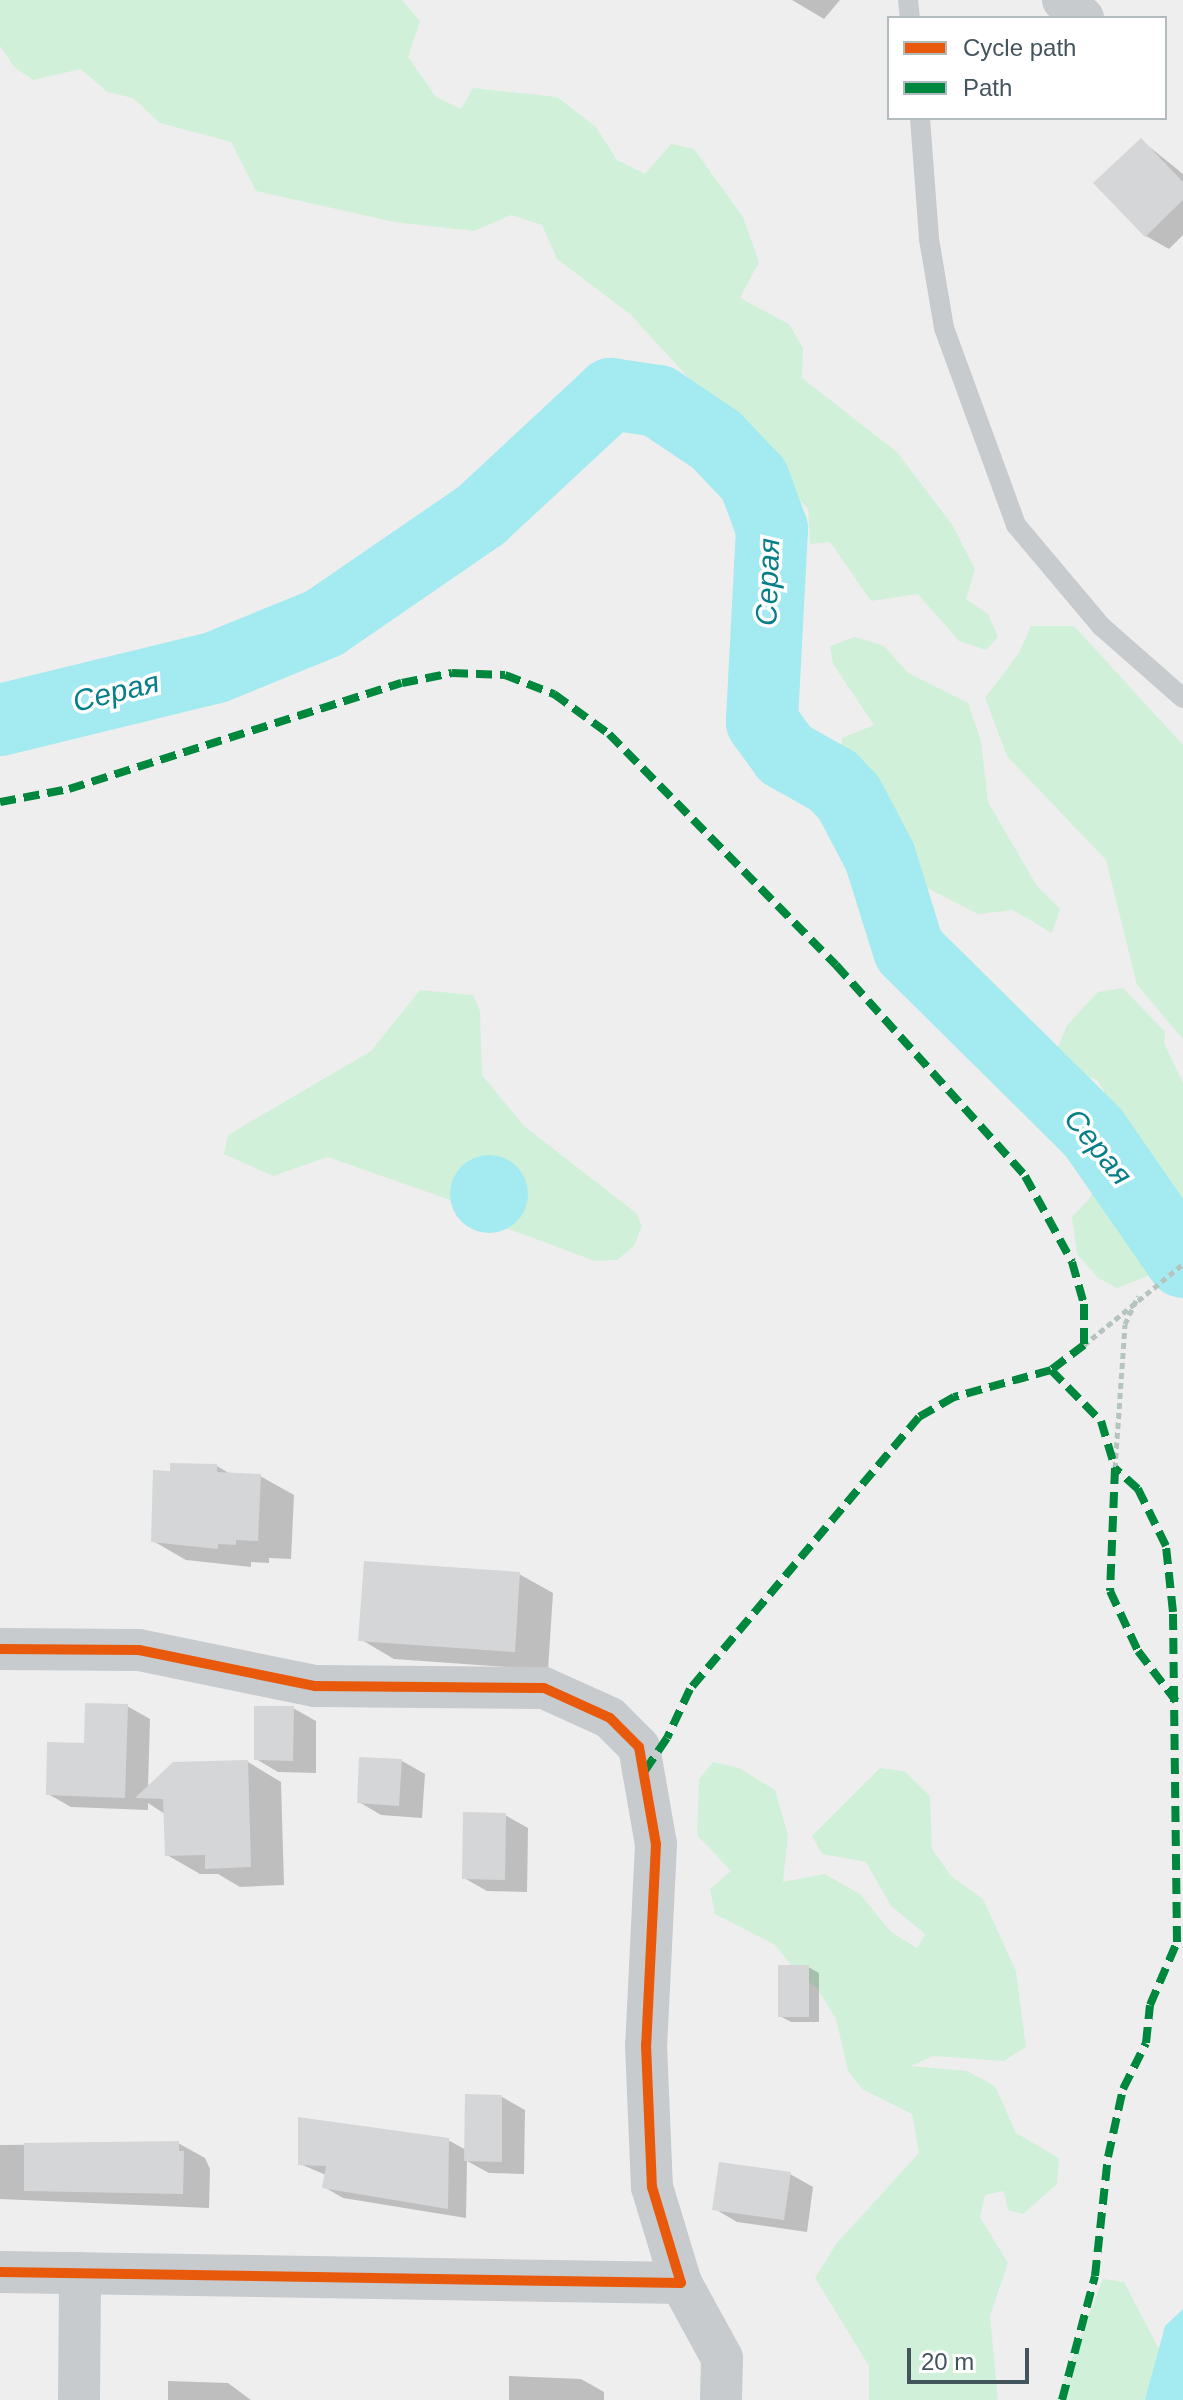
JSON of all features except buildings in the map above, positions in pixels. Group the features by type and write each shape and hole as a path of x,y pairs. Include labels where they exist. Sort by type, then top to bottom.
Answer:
{"street":[{"path":"1063,0 1081,16"},
{"path":"0,1649 139,1650 315,1686 544,1688 610,1718 639,1747 656,1844 646,2045 652,2187 681,2283 722,2358 721,2400"},
{"path":"0,2272 681,2283"},
{"path":"79,2400 80,2273"}],"lane":[{"path":"920,120 929,239 944,328 1016,525 1101,626 1183,698"}],"path":[{"path":"1084,1345 1138,1296 1183,1264"},
{"path":"1115,1468 1125,1324 1138,1296"}],"green space":[{"path":"0,0 402,0 420,21 408,57 436,97 461,109 473,88 557,97 596,127 617,160 645,174 671,144 694,149 743,217 759,262 740,298 789,324 803,348 802,378 897,452 953,526 975,569 966,599 988,614 998,637 986,650 959,641 918,594 871,601 830,542 810,544 808,509 631,315 557,259 542,225 511,215 474,231 394,222 256,191 231,142 160,123 133,98 107,92 81,69 33,80 14,67 0,46"},
{"path":"1031,626 1074,626 1183,745 1183,1039 1137,985 1106,860 1007,756 985,698 1019,653"},
{"path":"855,637 884,646 908,673 968,703 981,741 988,802 1037,886 1060,909 1052,933 1013,910 978,914 896,872 879,836 884,804 841,774 842,738 874,725 833,664 830,646"},
{"path":"1123,988 1165,1032 1164,1043 1183,1083 1183,1232 1180,1237 1150,1234 1158,1261 1150,1275 1117,1288 1098,1278 1077,1254 1072,1217 1090,1198 1106,1142 1102,1126 1088,1116 1088,1108 1103,1102 1105,1094 1098,1081 1059,1063 1058,1047 1067,1025 1098,992"},
{"path":"420,990 473,995 480,1011 482,1075 524,1126 636,1213 642,1226 634,1246 617,1260 595,1261 506,1228 513,1224 458,1173 450,1200 328,1157 273,1176 224,1154 228,1135 371,1051"},
{"path":"713,1762 739,1768 775,1790 788,1835 783,1882 825,1874 860,1894 891,1932 917,1948 925,1934 891,1906 866,1862 822,1854 812,1836 880,1768 904,1771 930,1796 932,1849 951,1876 983,1899 1016,1971 1026,2047 1004,2061 933,2056 911,2066 967,2071 995,2086 1016,2133 1059,2158 1057,2184 1023,2214 1008,2210 1004,2191 985,2195 980,2217 1008,2263 990,2316 998,2400 869,2400 869,2366 815,2278 836,2244 919,2153 912,2114 862,2089 848,2071 836,2019 817,1988 799,1975 774,1944 715,1914 710,1889 731,1871 697,1835 699,1779"},
{"path":"1103,2279 1124,2282 1162,2355 1176,2400 1056,2400"}],"water":[{"path":"489,1155 504,1158 517,1166 525,1179 528,1194 525,1209 517,1222 504,1230 489,1233 474,1230 461,1222 453,1209 450,1194 453,1179 461,1166 474,1158"},
{"path":"1183,2309 1183,2400 1145,2400 1165,2326"}],"waterway":[{"name":"Серая","path":"0,720 214,668 324,623 481,515 611,394 658,401 716,440 754,480 772,529 762,722 785,754 833,781 849,798 880,857 909,950 1093,1132 1183,1262"}],"marked path":[{"path":"0,802 69,789 402,683 452,673 505,675 554,694 609,734 836,965 1025,1176 1072,1262 1084,1304 1084,1345 1051,1370 954,1397 919,1417 690,1689 667,1738 644,1772"},
{"path":"1051,1370 1101,1421 1115,1468 1110,1591 1138,1651 1176,1701"},
{"path":"1062,2400 1095,2276 1108,2157 1123,2089 1146,2043 1150,2005 1177,1942 1173,1612 1166,1546 1138,1489 1115,1468"}],"cycle path":[{"path":"0,1649 139,1650 315,1686 544,1688 610,1718 639,1747 656,1844 646,2045 652,2187 681,2283 0,2272"}]}
